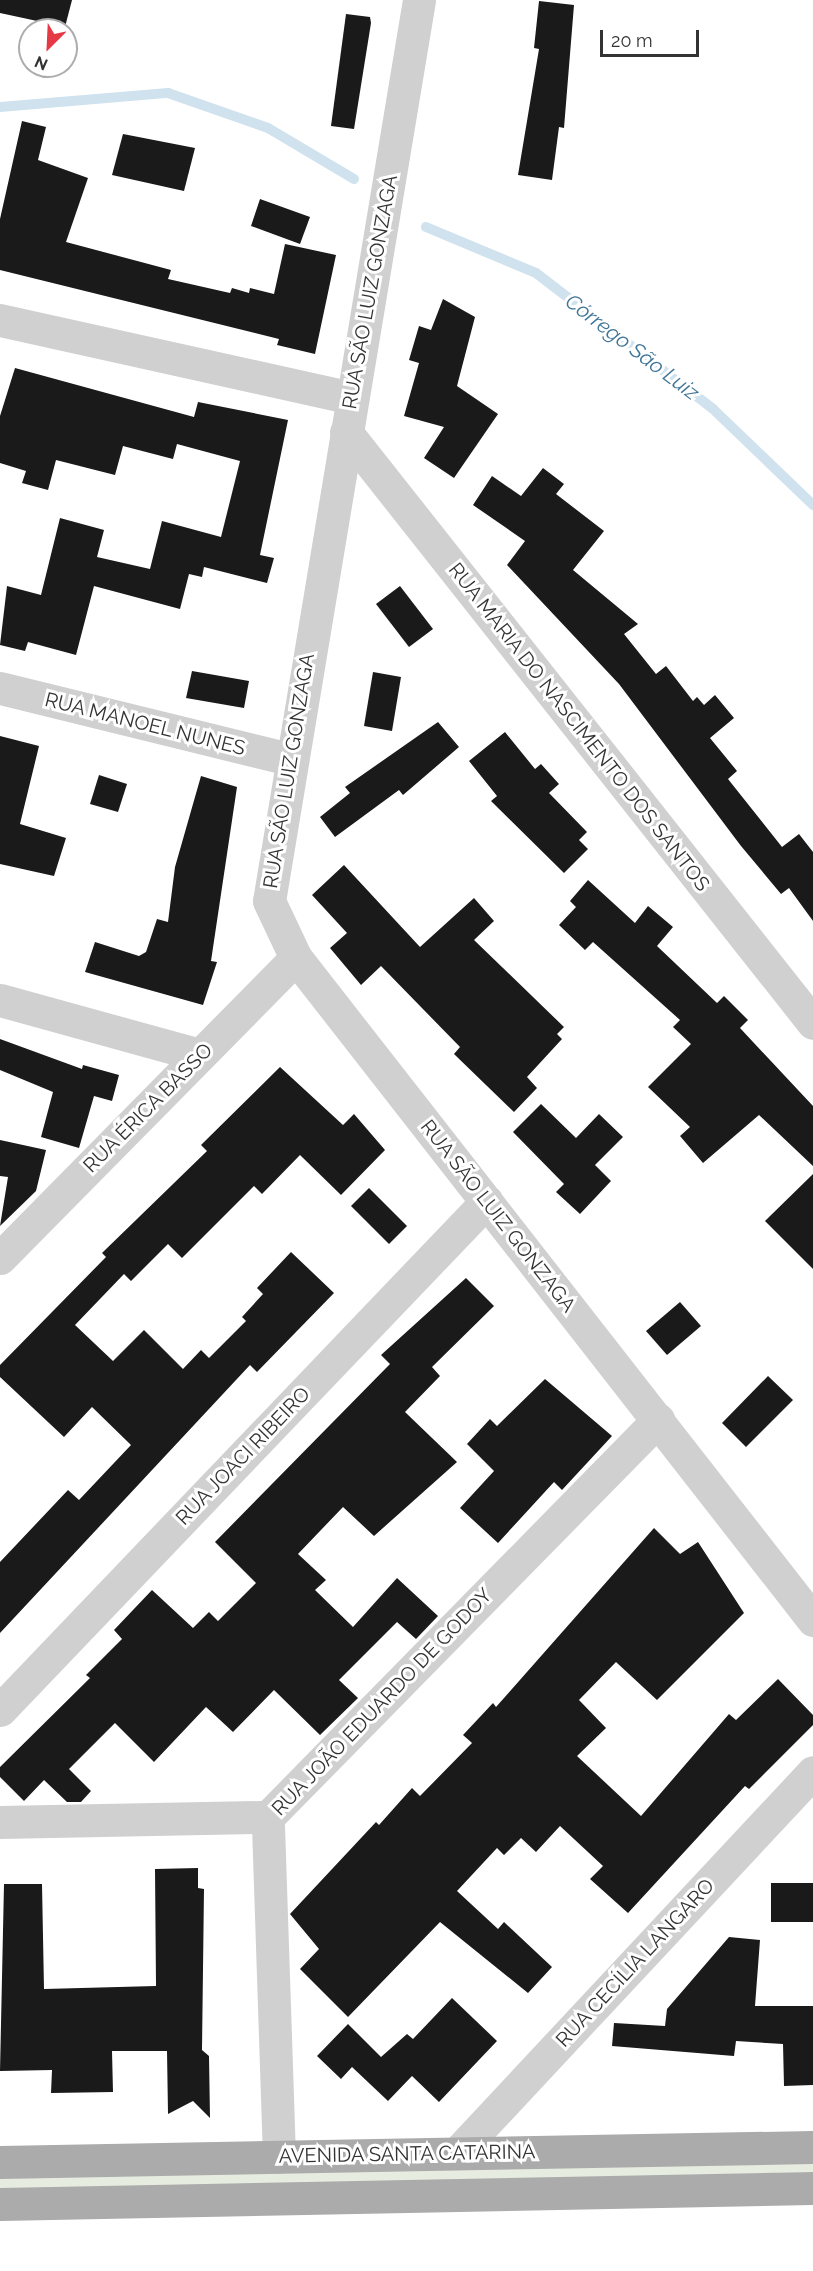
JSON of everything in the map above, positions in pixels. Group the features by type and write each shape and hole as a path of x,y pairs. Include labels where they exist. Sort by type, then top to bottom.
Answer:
{"main road":[{"name":"AVENIDA SANTA CATARINA","path":"0,2162 813,2146"},
{"path":"0,2204 813,2188"}],"street":[{"name":"RUA SÃO LUIZ GONZAGA","path":"419,0 290,759 269,901 296,958 813,1620"},
{"path":"0,320 351,398"},
{"name":"RUA MARIA DO NASCIMENTO DOS SANTOS","path":"346,432 813,1023"},
{"name":"RUA MANOEL NUNES","path":"0,688 290,759"},
{"name":"RUA ÉRICA BASSO","path":"0,1258 296,958"},
{"path":"0,1000 200,1055"},
{"name":"RUA JOACI RIBEIRO","path":"0,1710 487,1201"},
{"name":"RUA JOÃO EDUARDO DE GODOY","path":"279,2157 268,1817 658,1420"},
{"name":"RUA CECÍLIA LANGARO","path":"457,2153 813,1772"},
{"path":"0,1822 268,1817"}],"shaded area":[{"path":"813,2158 813,2172 0,2192 0,2177"}],"building":[{"path":"0,0 72,0 67,18 23,18 0,13"},
{"path":"539,1 574,5 564,128 559,127 552,180 518,175 539,49 534,48"},
{"path":"346,14 370,17 371,23 354,129 331,126"},
{"path":"22,121 46,127 38,160 88,178 66,242 171,270 168,279 230,293 232,288 249,293 250,288 274,294 285,244 336,255 315,354 277,345 279,339 0,270 0,219"},
{"path":"123,134 195,148 184,191 112,175"},
{"path":"260,199 310,217 300,244 251,226"},
{"path":"443,299 475,317 457,386 498,414 454,478 424,458 444,427 404,416 419,363 409,360 419,326 431,330"},
{"path":"15,368 194,417 198,402 288,420 260,555 274,558 267,583 204,567 202,577 189,574 180,609 94,586 76,655 28,642 25,651 0,645 7,586 41,595 60,518 104,530 97,557 150,569 162,521 221,537 240,461 177,444 173,459 123,446 115,475 56,460 48,490 22,483 26,471 0,463 0,416"},
{"path":"543,468 564,484 556,494 604,531 573,570 638,624 624,634 656,674 666,666 693,701 697,697 704,705 715,695 734,718 710,738 737,771 728,779 782,847 799,834 813,852 813,921 789,888 781,894 741,846 619,684 507,565 525,541 473,505 492,476 521,496"},
{"path":"400,586 433,629 409,647 376,604"},
{"path":"192,671 249,681 244,708 186,698"},
{"path":"373,672 401,677 392,731 364,726"},
{"path":"438,722 459,747 403,795 399,790 335,837 320,817 350,793 345,787"},
{"path":"505,732 535,769 541,764 559,784 549,793 587,832 579,840 588,849 564,873 491,801 497,796 469,761"},
{"path":"0,736 39,746 20,824 66,838 54,876 0,864"},
{"path":"99,775 127,784 118,812 90,804"},
{"path":"201,776 237,787 211,961 217,962 203,1005 85,972 95,942 139,956 146,952 157,919 168,922 175,867"},
{"path":"344,865 420,947 474,898 494,921 474,940 564,1027 557,1034 562,1039 527,1077 537,1088 514,1112 454,1054 460,1047 381,966 361,985 330,948 347,933 312,895"},
{"path":"588,880 635,923 648,906 673,927 657,946 717,1003 724,996 748,1020 740,1028 813,1106 813,1166 759,1115 703,1163 680,1136 690,1127 648,1087 691,1044 673,1027 680,1020 593,942 585,950 559,925 576,907 570,901"},
{"path":"0,1039 82,1069 83,1065 119,1075 112,1101 94,1096 79,1148 41,1137 53,1092 0,1070"},
{"path":"280,1067 343,1125 354,1114 385,1150 341,1195 300,1155 262,1194 254,1186 182,1258 168,1244 131,1281 124,1274 75,1325 113,1361 144,1330 183,1369 201,1350 209,1358 246,1321 242,1317 263,1294 257,1288 291,1252 334,1293 257,1372 250,1365 0,1633 0,1562 68,1490 79,1500 131,1445 92,1407 64,1437 0,1377 0,1365 106,1257 102,1253 207,1151 201,1145"},
{"path":"541,1104 576,1138 599,1114 623,1137 595,1165 611,1181 580,1214 556,1192 564,1184 513,1132"},
{"path":"0,1140 46,1150 36,1191 0,1226 8,1177 0,1176"},
{"path":"813,1174 813,1269 765,1221"},
{"path":"369,1188 407,1226 389,1244 351,1206"},
{"path":"466,1278 494,1306 432,1367 440,1376 405,1412 457,1462 374,1536 343,1507 298,1554 326,1580 315,1590 353,1627 397,1578 438,1616 416,1639 397,1622 339,1680 358,1698 320,1735 274,1690 233,1732 206,1707 154,1762 115,1723 69,1769 91,1791 81,1802 67,1802 44,1780 24,1801 0,1777 0,1767 90,1678 86,1675 122,1639 114,1630 152,1590 193,1628 209,1612 218,1621 256,1583 215,1542 390,1364 381,1355"},
{"path":"680,1302 701,1326 667,1355 646,1331"},
{"path":"768,1376 793,1400 746,1447 722,1423"},
{"path":"545,1379 612,1436 562,1490 554,1482 498,1543 460,1508 494,1471 467,1444 490,1419 497,1426"},
{"path":"654,1528 680,1554 698,1542 744,1613 657,1700 616,1662 579,1700 606,1728 577,1756 641,1816 729,1714 736,1720 778,1679 813,1715 813,1725 749,1789 745,1786 628,1913 590,1879 603,1866 560,1826 536,1852 521,1838 504,1855 497,1848 457,1891 498,1929 504,1922 552,1967 528,1993 440,1922 348,2017 300,1969 319,1949 290,1914 376,1822 379,1825 412,1788 420,1796 472,1743 463,1735 493,1703 496,1707"},
{"path":"198,1868 198,1888 204,1889 202,2050 209,2056 210,2118 193,2101 168,2114 167,2051 112,2051 113,2092 51,2093 52,2070 0,2071 4,1884 42,1884 44,1989 156,1986 155,1869"},
{"path":"771,1883 813,1883 813,1922 771,1922"},
{"path":"729,1937 760,1940 755,2006 813,2006 813,2085 784,2086 783,2044 736,2041 734,2056 612,2046 614,2023 665,2026 667,2009"},
{"path":"452,1998 497,2041 439,2102 412,2076 388,2101 352,2067 341,2079 317,2056 348,2024 381,2057 407,2034 413,2039"}],"waterway":[{"name":"Córrego São Luiz","path":"0,107 168,93 268,128 354,179"},
{"name":"Córrego São Luiz","path":"426,227 536,273 713,409 813,505"}]}
